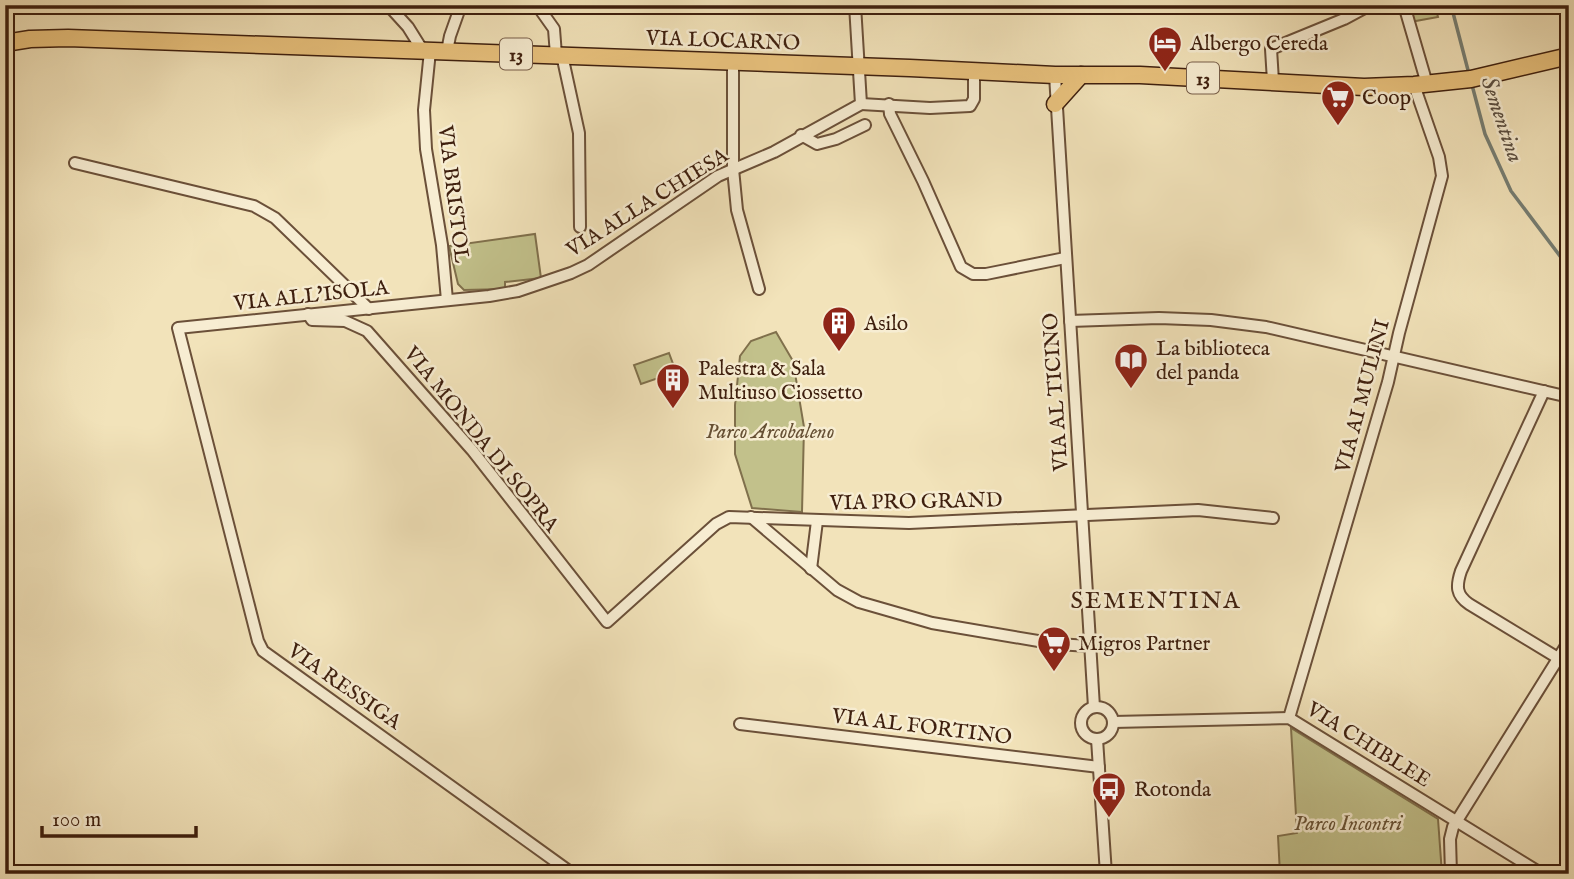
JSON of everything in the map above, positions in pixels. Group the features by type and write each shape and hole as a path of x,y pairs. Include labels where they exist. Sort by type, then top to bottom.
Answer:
{"main road":[{"name":"VIA LOCARNO","path":"5,43 68,38 1055,75 1140,75 1364,87 1427,84"},
{"name":"13","path":"1427,84 1499,73 1569,57"},
{"path":"1055,104 1081,75"}],"street":[{"path":"388,5 426,51"},
{"path":"447,51 461,5"},
{"path":"537,5 554,29 579,133 580,227"},
{"path":"855,5 861,104 930,108 972,105 974,70"},
{"path":"1273,81 1271,49 1344,19 1370,5"},
{"name":"VIA AI MULINI","path":"1289,718 1343,538 1442,176 1427,84 1404,5"},
{"name":"VIA BRISTOL","path":"426,51 426,149 442,245 447,300"},
{"path":"733,61 733,169 739,220 759,289"},
{"name":"VIA AL TICINO","path":"1055,75 1094,707"},
{"name":"VIA ALLA CHIESA","path":"447,300 509,293 570,273 613,250 668,208 719,176 774,152 861,104"},
{"path":"889,104 890,114 961,267 973,274 986,274 1065,258"},
{"path":"801,135 817,144 836,139 865,125"},
{"path":"75,163 254,206 275,218 369,309"},
{"name":"VIA ALL'ISOLA","path":"178,328 447,300"},
{"name":"VIA MONDA DI SOPRA","path":"308,314 312,320 345,321 366,331 472,450 607,622"},
{"path":"1070,321 1158,318 1266,327 1569,397"},
{"name":"VIA RESSIGA","path":"178,328 258,641 263,651 573,874"},
{"path":"1545,391 1461,571 1457,589 1469,604 1558,658"},
{"name":"VIA PRO GRAND","path":"607,622 721,520 729,517 936,522 1198,510 1273,518"},
{"path":"751,517 836,590 851,599 932,623 1056,644 1090,646"},
{"path":"811,569 817,521"},
{"path":"1451,874 1451,834 1457,820 1569,641"},
{"path":"1094,707 1107,710 1113,722 1109,733 1097,739 1085,733 1081,725 1085,712 1094,707"},
{"name":"VIA CHIBLEE","path":"1113,722 1289,718 1542,874"},
{"name":"VIA AL FORTINO","path":"740,723 1099,767"},
{"path":"1097,739 1106,874"}],"green space":[{"path":"1404,5 1435,5 1438,17 1410,22"},
{"path":"535,234 541,278 505,282 505,289 464,290 458,284 449,246"},
{"name":"Parco Arcobaleno","path":"776,332 793,361 804,427 802,512 752,508 735,454 735,405 740,356 751,341"},
{"path":"669,353 676,372 641,384 634,365"},
{"name":"Parco Incontri","path":"1291,728 1438,819 1442,874 1280,874 1278,836 1297,833"}],"waterway":[{"name":"Sementina","path":"1451,5 1469,74"},
{"name":"Sementina","path":"1472,85 1485,134 1511,191 1569,268"}],"place":[{"name":"Albergo Cereda","path":"1165,73"},
{"name":"Coop","path":"1338,127"},
{"name":"Asilo","path":"839,353"},
{"name":"La biblioteca del panda","path":"1131,390"},
{"name":"Palestra & Sala Multiuso Ciossetto","path":"673,410"},
{"name":"Migros Partner","path":"1054,673"},
{"name":"Rotonda","path":"1109,819"}],"district":[{"name":"SEMENTINA","path":"1156,600"}]}
